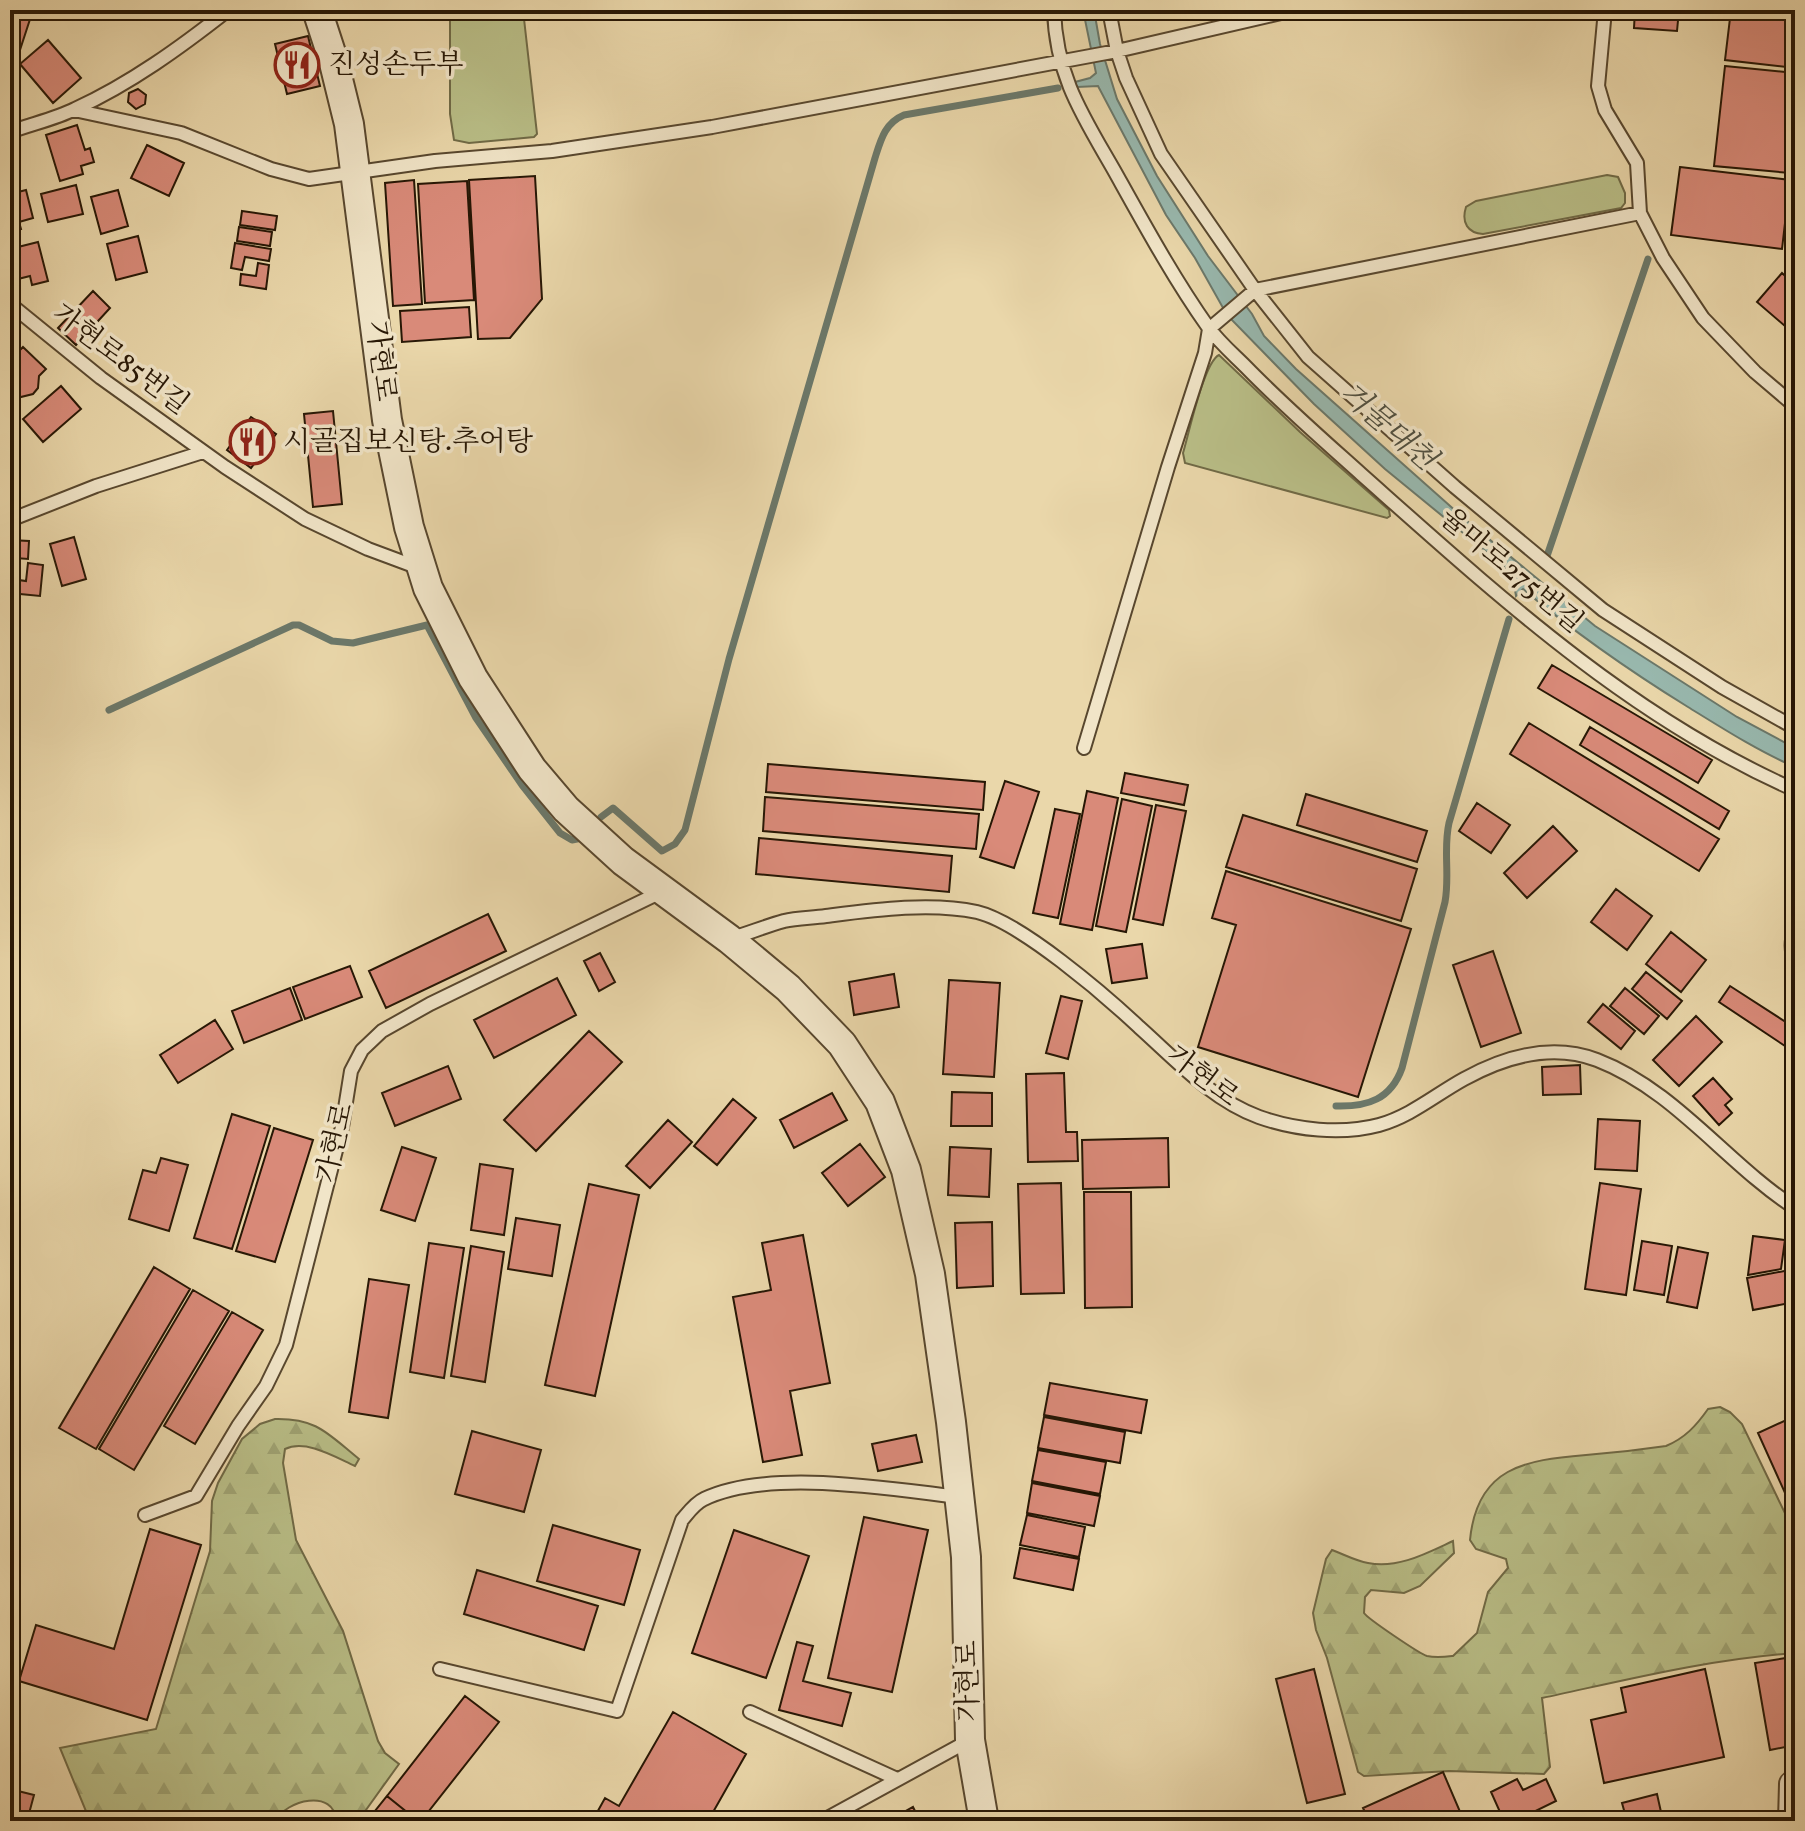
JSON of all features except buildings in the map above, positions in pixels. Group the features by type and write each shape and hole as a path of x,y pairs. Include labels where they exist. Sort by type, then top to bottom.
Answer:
{"street":[{"name":"가현로","path":"317,10 349,124 387,420 409,527 428,588 473,678 532,769 566,809 623,861 729,939 788,988 842,1044 880,1102 906,1170 930,1274 960,1497 966,1557 970,1740 984,1821"},
{"path":"1791,1821 1792,1784 1795,1783"}],"lane":[{"path":"10,132 74,110 134,77 189,41 228,10"},
{"name":"율마로275번길","path":"1054,10 1059,61 1073,97 1136,210 1209,329 1292,413 1505,602 1634,700 1702,742 1795,790"},
{"path":"1109,10 1126,78 1161,154 1290,337 1333,381 1603,610 1732,693 1795,728"},
{"path":"74,110 181,133 271,169 309,179 435,161 552,151 712,127 1117,51 1294,10"},
{"path":"1605,10 1598,86 1605,110 1637,163 1640,213 1663,258 1703,318 1755,372 1795,406"},
{"path":"1084,748 1205,353 1209,329 1255,290 1640,213"},
{"name":"가현로85번길","path":"10,304 101,378 203,452 305,519 368,549 422,569"},
{"name":"가현로85번길","path":"10,520 96,486 203,452"},
{"name":"가현로","path":"145,1515 196,1496 266,1386 286,1345 342,1127 351,1071 362,1050 382,1031 430,1004 663,891"},
{"name":"가현로","path":"729,939 785,921 840,914 915,907 978,912 1040,946 1136,1023 1195,1078 1228,1102 1259,1117 1300,1128 1338,1130 1378,1125 1419,1108 1463,1079 1504,1060 1543,1052 1572,1053 1618,1070 1658,1094 1744,1169 1795,1208"},
{"path":"1795,926 1792,955 1795,959"},
{"path":"440,1669 617,1711 682,1520 701,1500 728,1490 773,1484 828,1483 960,1497"},
{"path":"750,1712 897,1779"},
{"path":"822,1821 970,1740"}],"green space":[{"path":"450,10 523,10 537,134 534,137 469,143 454,140 450,114"},
{"path":"1607,175 1618,177 1625,193 1625,203 1621,208 1483,234 1473,232 1465,222 1466,207 1476,201"},
{"path":"1219,355 1389,510 1390,516 1387,518 1185,463 1183,453 1198,399 1208,370"},
{"path":"1720,1407 1742,1424 1795,1534 1795,1653 1699,1665 1542,1698 1550,1767 1544,1774 1449,1771 1364,1776 1358,1772 1313,1613 1326,1559 1332,1550 1363,1562 1390,1564 1412,1559 1453,1541 1454,1553 1420,1586 1404,1593 1371,1590 1365,1597 1364,1613 1422,1654 1453,1656 1477,1633 1488,1592 1508,1568 1506,1559 1476,1549 1470,1540 1474,1516 1482,1497 1494,1482 1508,1472 1543,1460 1666,1446 1690,1431 1708,1409"},
{"path":"275,1419 301,1421 321,1429 359,1459 355,1466 320,1450 293,1446 285,1449 283,1463 296,1540 343,1631 378,1741 385,1753 399,1764 358,1821 336,1821 334,1811 327,1804 309,1801 289,1808 276,1821 90,1821 60,1748 156,1729 210,1551 212,1501 218,1483 242,1439 260,1424"}],"water":[{"path":"1083,10 1094,10 1100,44 1117,99 1157,176 1264,336 1296,369 1467,521 1595,626 1737,717 1795,748 1795,767 1740,739 1645,680 1523,589 1516,596 1512,573 1385,469 1314,404 1227,315 1166,215 1098,86 1077,87 1075,82 1096,73"}],"waterway":[{"path":"601,817 613,808 662,851 675,844 685,830 729,659 885,132 892,122 904,115 1058,88"},
{"path":"1547,556 1648,259"},
{"path":"1336,1106 1358,1105 1377,1099 1392,1087 1402,1068 1445,902 1449,823 1509,619"},
{"path":"109,710 293,625 332,641 353,643 427,625 476,718 522,785 560,833 572,840 577,839"}],"place":[{"name":"진성손두부","path":"297,65"},
{"name":"시골집보신탕.추어탕","path":"252,442"}],"water label":[{"name":"거물대천","path":"1387,427"}]}
